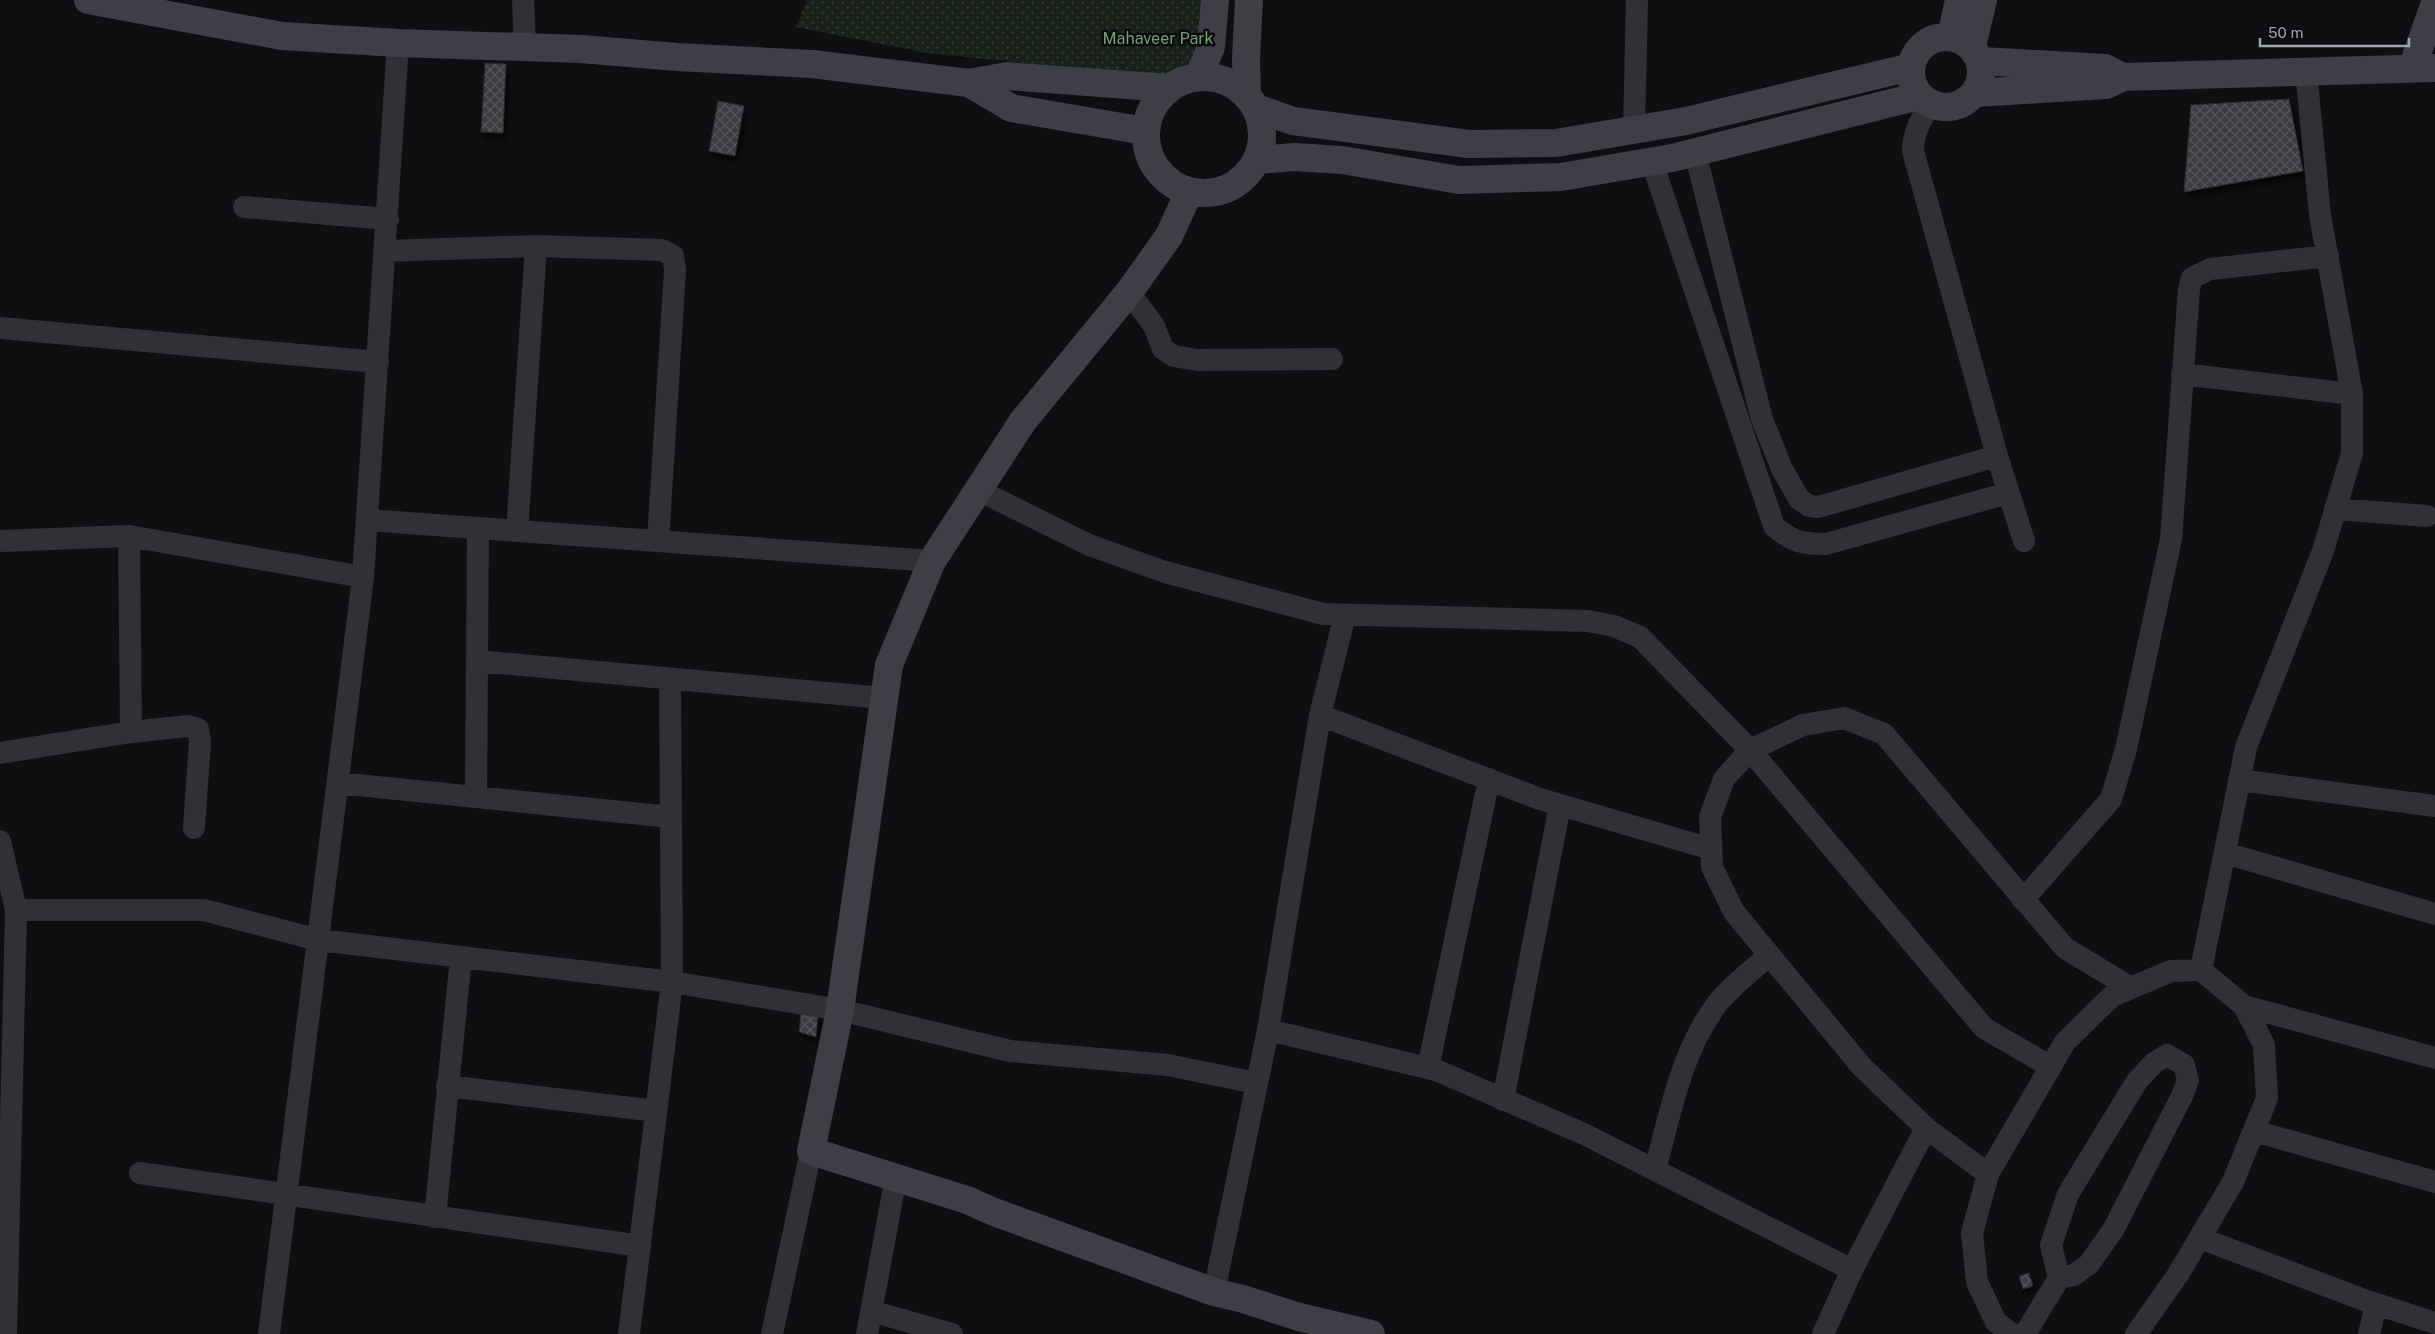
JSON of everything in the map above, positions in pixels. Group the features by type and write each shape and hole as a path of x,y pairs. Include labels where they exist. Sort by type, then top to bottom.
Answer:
{"street":[{"path":"88,0 282,36 525,49 581,49 677,57 812,64 969,83 1008,76 1168,88 1199,76 1217,78 1235,84 1252,101 1293,121 1469,144 1556,142 1634,130 1696,119 1911,67"},
{"path":"523,0 525,49"},
{"path":"1199,76 1212,47 1215,0"},
{"path":"1168,88 1152,107 1145,131 1149,157 1165,179 1188,192 1216,193 1241,182 1258,160 1263,142 1262,122 1252,101 1249,0"},
{"path":"1634,130 1637,0"},
{"path":"1959,0 1968,48 1982,79 1975,94 1967,101 1950,108 1934,106 1925,100 1911,79 1911,67 1921,47 1937,38 1968,48 2105,68 2123,77"},
{"path":"1968,48 1983,0"},
{"path":"1975,94 2106,85 2123,77 2424,68 2435,3"},
{"path":"269,1334 363,577 386,251 398,43"},
{"path":"2201,970 2246,747 2323,551 2352,453 2352,394 2320,215 2306,71"},
{"path":"969,83 1011,108 1145,131"},
{"path":"1258,160 1294,156 1342,160 1459,180 1561,177 1652,162 1925,100"},
{"path":"1925,100 1913,140 1913,151 1997,456 2024,541"},
{"path":"1695,152 1762,419 1782,469 1799,499 1809,506 1818,507 1997,456"},
{"path":"1652,162 1774,526 1789,539 1807,544 1826,544 2008,493"},
{"path":"772,1334 840,1010 882,698 889,665 932,561 1023,421 1129,292 1169,236 1188,192"},
{"path":"244,207 388,219"},
{"path":"386,251 536,246 662,250 673,256 675,261 658,541"},
{"path":"517,531 536,246"},
{"path":"2023,900 2111,800 2126,749 2171,539 2182,374 2189,289 2192,278 2210,269 2328,256"},
{"path":"1129,292 1154,326 1162,350 1174,356 1198,360 1332,359"},
{"path":"0,328 378,362"},
{"path":"2182,374 2352,394"},
{"path":"978,490 1089,544 1165,572 1324,614 1588,621 1630,631 1640,637 1750,750 1984,1028 2051,1067"},
{"path":"2336,509 2426,516"},
{"path":"367,520 932,561"},
{"path":"476,797 478,528"},
{"path":"0,541 129,536 363,577"},
{"path":"129,536 131,732"},
{"path":"1214,1292 1268,1030 1320,715 1345,615"},
{"path":"477,661 882,698"},
{"path":"629,1334 672,982 670,679"},
{"path":"1320,715 1560,804 1711,849"},
{"path":"1988,1174 1926,1128 1862,1067 1734,912 1712,867 1710,817 1724,778 1750,750 1803,725 1844,718 1884,734 2065,948 2131,988"},
{"path":"0,753 131,732 188,726 198,729 200,741 194,828"},
{"path":"1428,1068 1489,779"},
{"path":"2240,780 2435,806"},
{"path":"338,784 671,817"},
{"path":"1503,1100 1560,804"},
{"path":"0,840 16,910 6,1334"},
{"path":"2225,853 2435,914"},
{"path":"16,910 204,910 319,940 672,982 840,1010 1010,1051 1168,1065 1256,1083"},
{"path":"1655,1170 1684,1064 1697,1034 1714,1006 1769,955"},
{"path":"435,1217 461,957"},
{"path":"2012,1334 1996,1322 1977,1282 1972,1232 1988,1174 2065,1042 2112,996 2171,970 2201,970 2244,1006 2264,1045 2267,1098 2233,1182 2177,1276 2136,1334"},
{"path":"2244,1006 2435,1058"},
{"path":"1268,1030 1428,1068 1584,1134 1852,1270"},
{"path":"2024,1334 2059,1278 2051,1245 2068,1194 2137,1081 2154,1063 2167,1055 2184,1065 2188,1080 2182,1096 2108,1237 2089,1264 2074,1275 2059,1278"},
{"path":"448,1086 656,1111"},
{"path":"1823,1334 1852,1270 1926,1128"},
{"path":"2254,1131 2435,1182"},
{"path":"811,1151 968,1200 994,1212 1214,1292 1243,1299 1297,1326 1371,1334"},
{"path":"140,1173 640,1246"},
{"path":"867,1334 896,1176"},
{"path":"2200,1238 2376,1304 2435,1323"},
{"path":"2369,1334 2376,1304"},
{"path":"871,1311 952,1334"}],"green space":[{"name":"Mahaveer Park","path":"807,0 1202,0 1200,61 1170,78 927,53 796,27"}],"building":[{"path":"485,63 506,64 503,133 481,132"},
{"path":"2289,99 2303,171 2184,192 2191,105"},
{"path":"718,101 744,106 735,156 709,151"},
{"path":"801,1012 818,1015 816,1037 799,1032"},
{"path":"2029,1273 2033,1286 2023,1289 2019,1276"}]}
